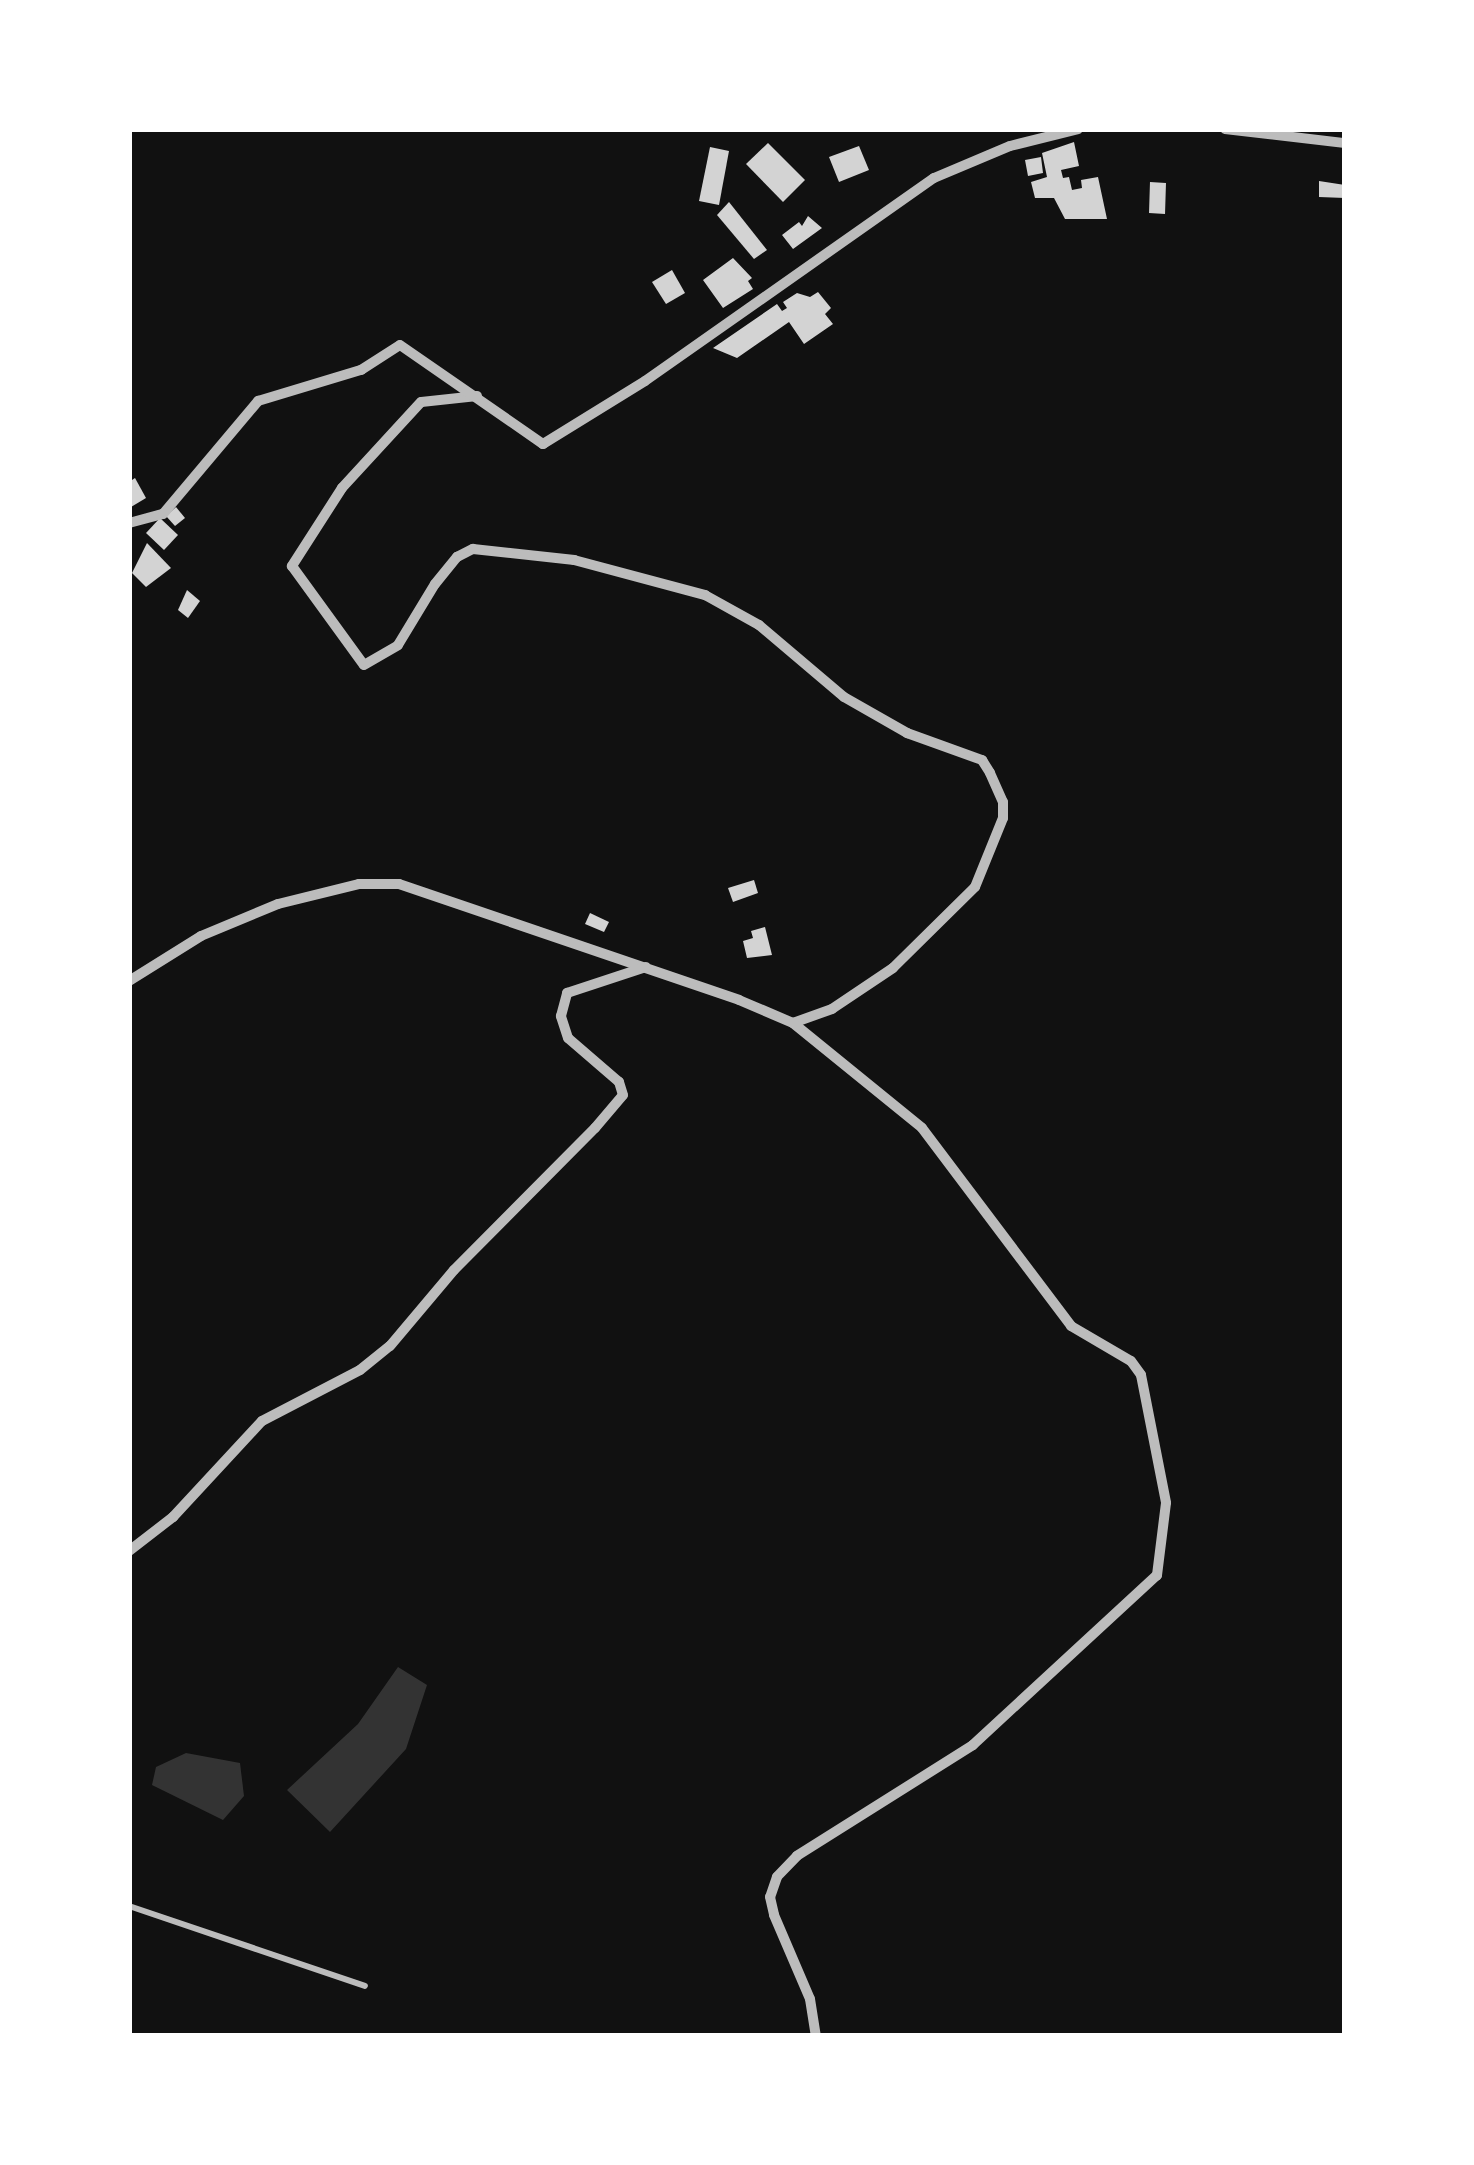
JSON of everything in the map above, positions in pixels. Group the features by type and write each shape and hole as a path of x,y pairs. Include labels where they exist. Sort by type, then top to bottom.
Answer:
{"street":[{"path":"129,523 163,514 258,401 361,370 400,345 543,444 645,381 934,178 1010,146 1078,129"},
{"path":"1225,129 1250,136 1345,143"},
{"path":"477,396 422,402 342,488 292,566 364,665 398,645 457,557 473,549 574,560 705,595 759,625 844,698 907,733 982,760 990,773 1004,802 1003,818 975,887 893,968 832,1009 793,1023"},
{"path":"129,981 201,936 278,904 359,884 399,884 442,895 793,1023 922,1128 1071,1327 1131,1361 1141,1375 1166,1504 1156,1574 973,1744 797,1856 777,1876 770,1897 774,1915 810,1999 816,2036"},
{"path":"129,1551 173,1517 262,1421 360,1370 390,1346 454,1270 595,1128 623,1095 619,1082 568,1038 561,1016 567,993 646,967"}],"lane":[{"path":"129,1906 365,1986"}],"shaded area":[{"path":"398,1667 427,1685 406,1749 330,1832 287,1790 358,1724"},
{"path":"186,1753 240,1763 244,1796 223,1820 152,1785 156,1767"}],"building":[{"path":"1074,142 1079,166 1061,170 1063,178 1069,177 1072,190 1082,188 1081,180 1098,177 1107,219 1065,219 1054,198 1035,198 1031,182 1047,177 1042,153"},
{"path":"768,143 805,180 783,202 746,164"},
{"path":"859,146 869,170 839,182 829,157"},
{"path":"710,147 729,151 719,205 699,201"},
{"path":"1041,157 1043,173 1028,176 1025,160"},
{"path":"1319,181 1345,185 1345,198 1319,197"},
{"path":"1150,182 1166,183 1165,214 1149,213"},
{"path":"729,202 767,250 754,259 717,215"},
{"path":"808,216 822,228 793,249 782,235 799,222 802,226"},
{"path":"733,258 752,278 748,281 753,289 723,308 703,280"},
{"path":"672,270 685,293 666,304 652,282"},
{"path":"818,292 831,308 825,314 833,324 804,344 789,322 737,358 713,348 777,304 782,311 787,308 783,302 797,293 810,297"},
{"path":"135,478 146,498 131,507 129,482"},
{"path":"176,507 185,518 175,526 166,516"},
{"path":"160,518 178,535 164,550 146,533"},
{"path":"147,543 171,568 146,587 132,573"},
{"path":"187,590 200,601 188,618 178,610"},
{"path":"754,880 758,893 733,902 728,888"},
{"path":"590,913 609,922 604,932 585,924"},
{"path":"765,927 772,955 747,958 743,941 753,938 751,931"}]}
